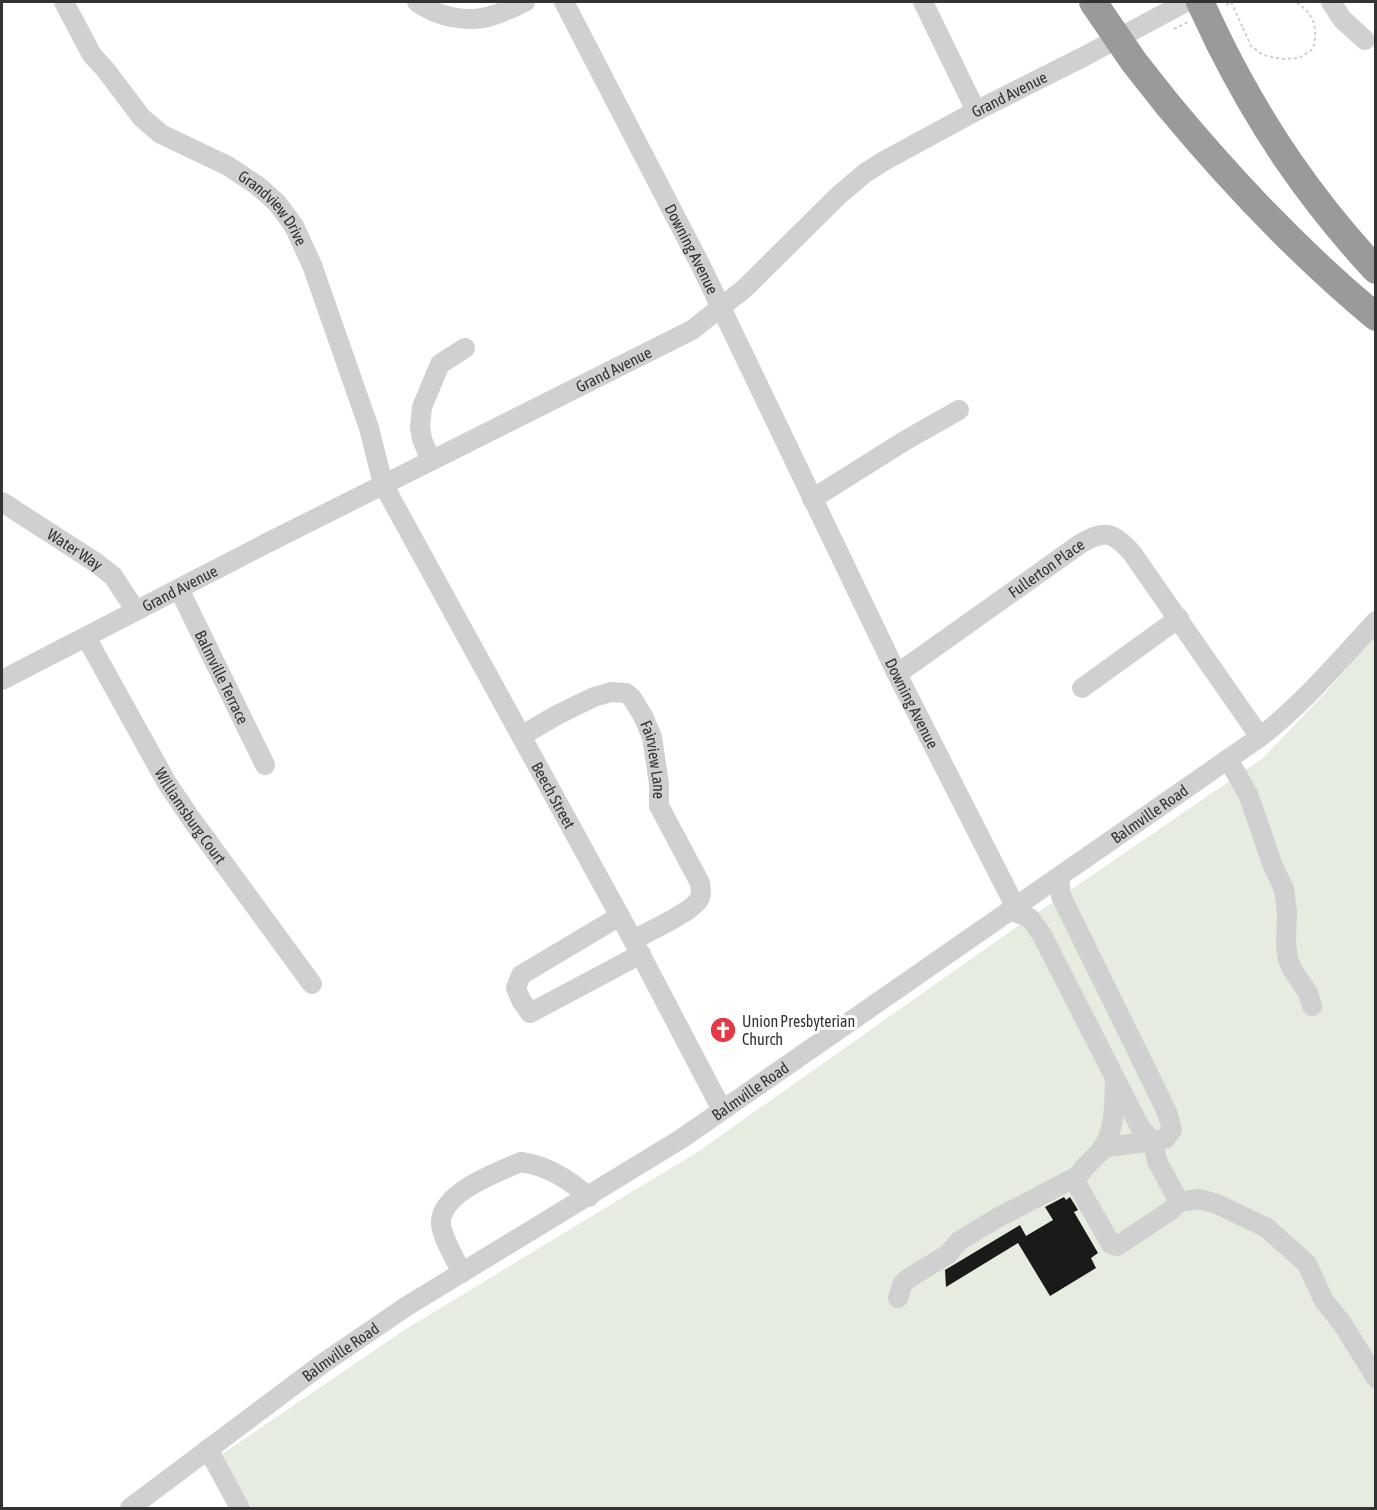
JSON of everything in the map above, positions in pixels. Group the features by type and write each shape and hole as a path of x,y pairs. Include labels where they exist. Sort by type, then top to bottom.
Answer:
{"highway":[{"path":"1093,2 1134,62 1219,165 1278,228 1327,275 1376,317"},
{"path":"1200,2 1231,35 1242,88 1295,174 1376,270"}],"street":[{"name":"Grandview Drive","path":"64,2 92,55 142,118 161,134 228,166 258,186 277,203 294,226 312,265 369,428 383,484"},
{"path":"417,2 450,17 477,19 494,16 525,2"},
{"path":"923,2 976,111"},
{"name":"Grand Avenue","path":"2,680 383,484 692,330 744,289 838,196 865,173 976,111 1186,2"},
{"path":"1331,2 1342,19 1365,40"},
{"name":"Downing Avenue","path":"566,3 702,268 897,674 1014,909"},
{"path":"431,461 420,427 422,407 440,364 465,348"},
{"path":"812,499 959,410"},
{"name":"Beech Street","path":"383,484 637,947 722,1110"},
{"name":"Water Way","path":"2,502 95,562 112,576 136,611"},
{"name":"Fullerton Place","path":"897,674 1080,544 1101,534 1110,534 1120,540 1132,553 1260,737"},
{"name":"Balmville Terrace","path":"178,589 265,765"},
{"path":"1082,688 1179,618"},
{"name":"Balmville Road","path":"130,1509 332,1357 406,1306 589,1197 681,1139 1260,737 1282,720 1314,688 1376,621"},
{"name":"Williamsburg Court","path":"86,637 167,783 312,984"},
{"name":"Fairview Lane","path":"521,736 594,697 611,692 626,693 644,716 652,737 659,784 659,806 700,883 702,892 698,901 637,947"},
{"path":"1228,759 1248,794 1273,866 1284,889 1288,959 1308,993 1312,1006"},
{"path":"1059,878 1061,896 1167,1112 1173,1130 1165,1139 1102,1148"},
{"path":"1014,909 1030,918 1042,935 1141,1129 1153,1141 1157,1161 1179,1202"},
{"path":"620,916 521,975 516,988 520,1000 530,1013 637,947"},
{"path":"1115,1077 1109,1137 1102,1148 1079,1171 1076,1183 1111,1244 1117,1246 1170,1211 1179,1202 1199,1198 1267,1228 1307,1264 1324,1301 1342,1323 1376,1378"},
{"path":"462,1273 441,1222 445,1207 457,1194 521,1162 551,1170 572,1182 589,1197"},
{"path":"898,1298 906,1280 948,1254 958,1241 1078,1176"},
{"path":"208,1449 240,1509"}],"path":[{"path":"1231,2 1231,35 1263,55 1283,59 1299,58 1313,49 1317,32 1307,10 1296,2"}],"shaded area":[{"path":"1375,636 1375,1508 252,1508 222,1454 406,1329 696,1153 1005,935 1263,758 1327,691"}],"building":[{"path":"1064,1197 1066,1200 1070,1197 1078,1210 1074,1212 1098,1253 1091,1258 1096,1268 1050,1296 1018,1243 946,1287 945,1270 1020,1225 1026,1236 1053,1220 1045,1207"}],"place":[{"name":"Union Presbyterian Church","path":"723,1030"}]}
